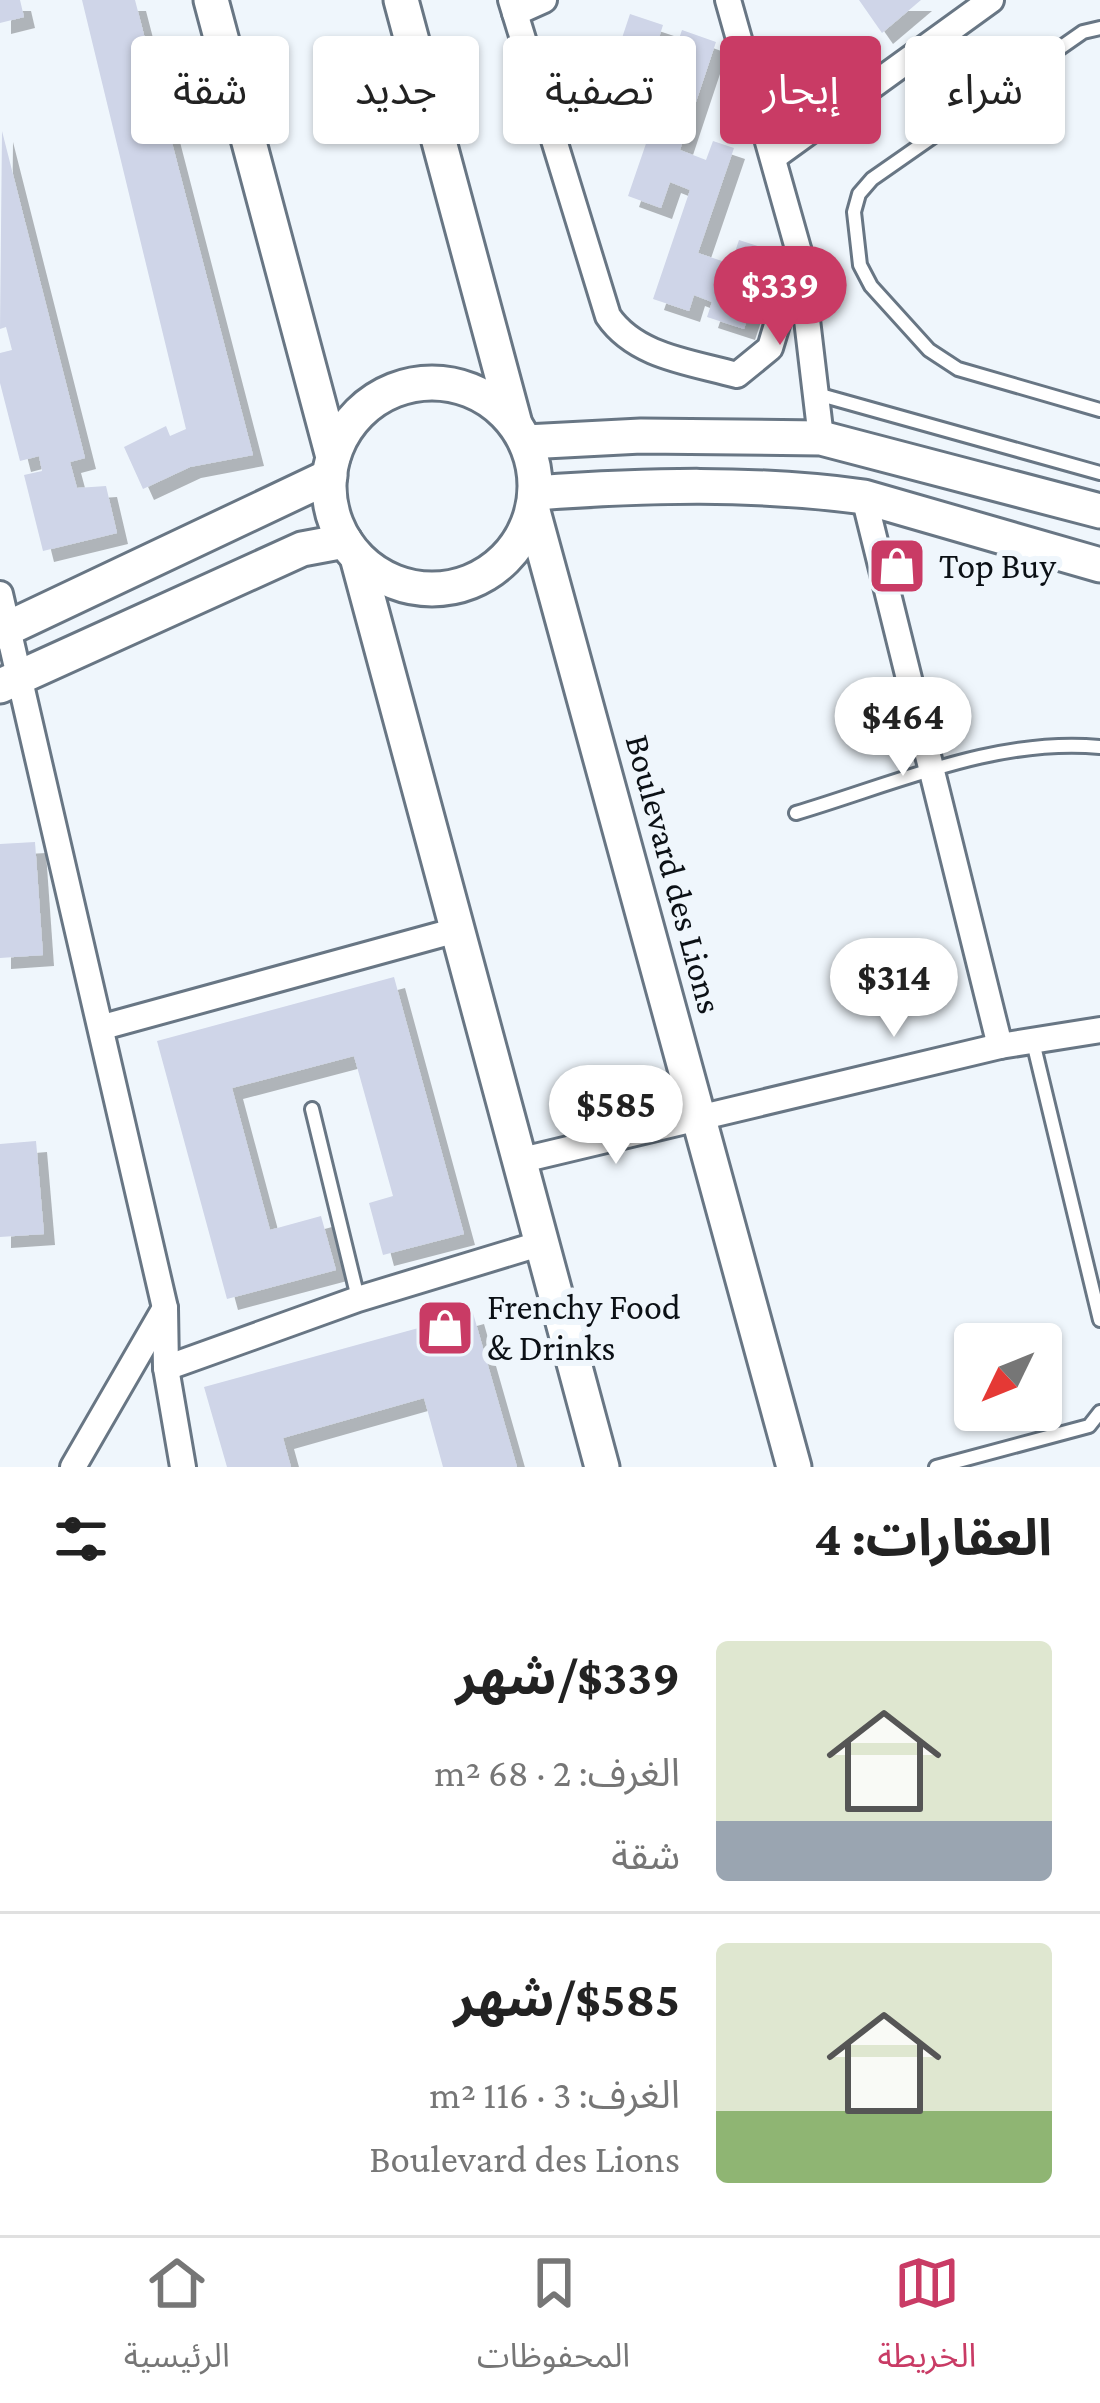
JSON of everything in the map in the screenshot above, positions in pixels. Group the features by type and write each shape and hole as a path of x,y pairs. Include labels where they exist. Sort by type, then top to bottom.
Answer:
{"main road":[{"path":"211,0 331,466 332,510 351,549 602,1467"},
{"path":"10,682 302,549 351,549 390,581 449,589 503,562 534,502 521,434 401,0"},
{"path":"4,630 331,466 364,409 415,384 471,391 521,434 821,438 1100,512"},
{"path":"534,502 710,484 864,497 1100,565"},
{"name":"Boulevard des Lions","path":"534,502 794,1467"}],"street":[{"path":"544,0 513,6 608,316 620,334 636,346 737,375 770,348 799,252"},
{"path":"728,0 799,252 821,438"},
{"path":"774,157 991,0"},
{"path":"864,497 1000,1046"},
{"path":"0,594 10,682 103,1027 164,1308 166,1368 183,1467"},
{"path":"103,1027 457,930"},
{"path":"518,1161 1000,1046 1100,1030"},
{"path":"166,1368 358,1300 539,1244"},
{"path":"73,1467 164,1308"}],"lane":[{"path":"1100,28 1083,32 872,179 859,194 854,212 867,279 935,356 958,369 1100,410"},
{"path":"816,393 1100,473"},
{"path":"796,813 1038,745 1100,746"},
{"path":"1033,1040 1100,1320"},
{"path":"313,1109 358,1300"},
{"path":"936,1467 1089,1426 1100,1412"}],"building":[{"path":"0,0 20,0 24,17 0,23"},
{"path":"82,0 135,0 144,36 131,36 131,144 172,144 253,455 190,467 143,489 124,447 166,426 170,436 186,429"},
{"path":"859,0 921,0 882,33"},
{"path":"630,14 663,25 660,36 623,36"},
{"path":"682,30 716,42 696,102 696,36 680,36"},
{"path":"2,131 85,458 70,462 77,488 106,486 117,533 43,551 24,475 42,471 39,456 20,461 0,383 0,353 12,350 6,327 0,329"},
{"path":"713,141 734,148 698,253 731,264 739,240 770,250 744,329 707,317 712,302 694,295 689,311 653,299 690,190 670,182 661,208 628,196 646,144 682,144 680,150 706,160"},
{"path":"35,842 43,955 0,958 0,844"},
{"path":"394,977 464,1234 383,1255 369,1203 393,1196 354,1056 232,1088 270,1230 321,1216 336,1270 227,1299 157,1041"},
{"path":"36,1141 44,1234 0,1237 0,1144"},
{"path":"473,1313 517,1467 443,1467 424,1398 283,1438 291,1467 227,1467 204,1387"}],"place":[{"name":"Top Buy","path":"897,566"},
{"name":"Frenchy Food & Drinks","path":"445,1328"}]}
